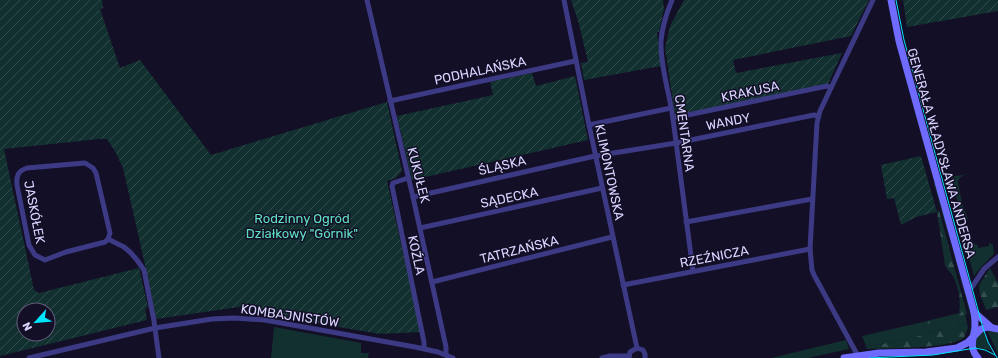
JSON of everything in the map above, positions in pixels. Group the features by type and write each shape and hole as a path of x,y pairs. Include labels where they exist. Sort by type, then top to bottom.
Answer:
{"main road":[{"name":"GENERAŁA WŁADYSŁAWA ANDERSA","path":"891,0 899,41 974,312 975,324 972,349 978,358"},
{"path":"974,312 994,328"},
{"path":"844,358 879,353 926,352 957,348 967,343 981,329 994,328"}],"street":[{"name":"KUKUŁEK","path":"367,0 420,228 446,347 446,355"},
{"name":"KLIMONTOWSKA","path":"564,0 588,126 637,348"},
{"name":"CMENTARNA","path":"672,0 664,24 661,40 662,56 673,118 693,271"},
{"path":"858,356 812,270 810,249 812,199 818,116 873,0"},
{"name":"PODHALAŃSKA","path":"390,101 575,60"},
{"name":"KRAKUSA","path":"673,118 826,86 831,88"},
{"path":"588,126 671,108"},
{"name":"WANDY","path":"595,156 676,143 814,115 818,116"},
{"name":"ŚLĄSKA","path":"413,197 595,156"},
{"name":"JASKÓŁEK","path":"85,164 90,166 96,173 110,233 108,239 105,242 66,252 45,260 35,256 29,245 16,185 18,173 26,168 85,164"},
{"name":"KOŹLA","path":"408,178 393,183 392,186 424,348"},
{"name":"SĄDECKA","path":"420,228 602,188"},
{"path":"686,222 812,199"},
{"name":"TATRZAŃSKA","path":"432,282 612,237"},
{"path":"108,239 124,247 142,267 155,328 159,358"},
{"name":"RZEŹNICZA","path":"623,285 810,249"},
{"path":"967,289 972,288 984,269 998,256"},
{"name":"KOMBAJNISTÓW","path":"29,358 155,328 212,319 234,318 261,320 424,348 453,358"},
{"path":"602,358 629,357 631,351 637,348 643,350 645,358"}],"green space":[{"name":"Rodzinny Ogród Działkowy \"Górnik\"","path":"0,0 102,0 103,8 100,9 120,68 140,60 211,155 387,102 402,171 396,178 387,181 421,332 380,334 263,314 262,310 246,306 156,319 123,168 107,139 4,149 34,290 39,293 139,268 148,307 145,308 147,320 0,356"},
{"path":"571,0 663,0 664,9 659,32 657,32 661,66 584,80 581,63 588,62 579,24"},
{"path":"684,0 869,0 851,36 733,60 736,73 842,53 828,84 753,101 675,115 665,48 670,26"},
{"path":"903,0 998,0 998,11 907,27"},
{"path":"532,73 536,86 575,76 588,140 412,180 397,116 493,95 490,82"},
{"path":"921,156 937,212 916,217 901,225 894,198 887,199 881,165"},
{"path":"998,168 963,175 959,179 958,182 962,203 968,219 966,220 963,217 959,206 951,177"},
{"path":"935,183 942,209 944,211 949,237 973,321 971,336 969,336 972,321 934,184"},
{"path":"939,210 967,314 924,325 923,322 959,313 960,309 956,282 945,265 937,212"},
{"path":"956,212 961,223 969,228 972,241 978,245 978,248 989,246 989,243 993,245 994,254 974,276"},
{"path":"990,268 998,283 998,307 986,310 980,294 979,285"},
{"path":"965,314 967,323 891,342 866,346 862,336 923,322 924,325"},
{"path":"967,323 968,328 964,338 956,342 917,347 867,349 866,346 904,340"},
{"path":"274,327 361,343 361,353 369,353 368,358 271,358"},
{"path":"987,330 998,332 998,354"},
{"path":"983,331 991,350 974,347 976,338"},
{"path":"846,340 849,349 808,358 771,358"}],"tram line":[{"path":"896,0 904,40 983,328 988,342 997,358"},
{"path":"869,358 933,355 975,348 985,350 995,355"}]}
